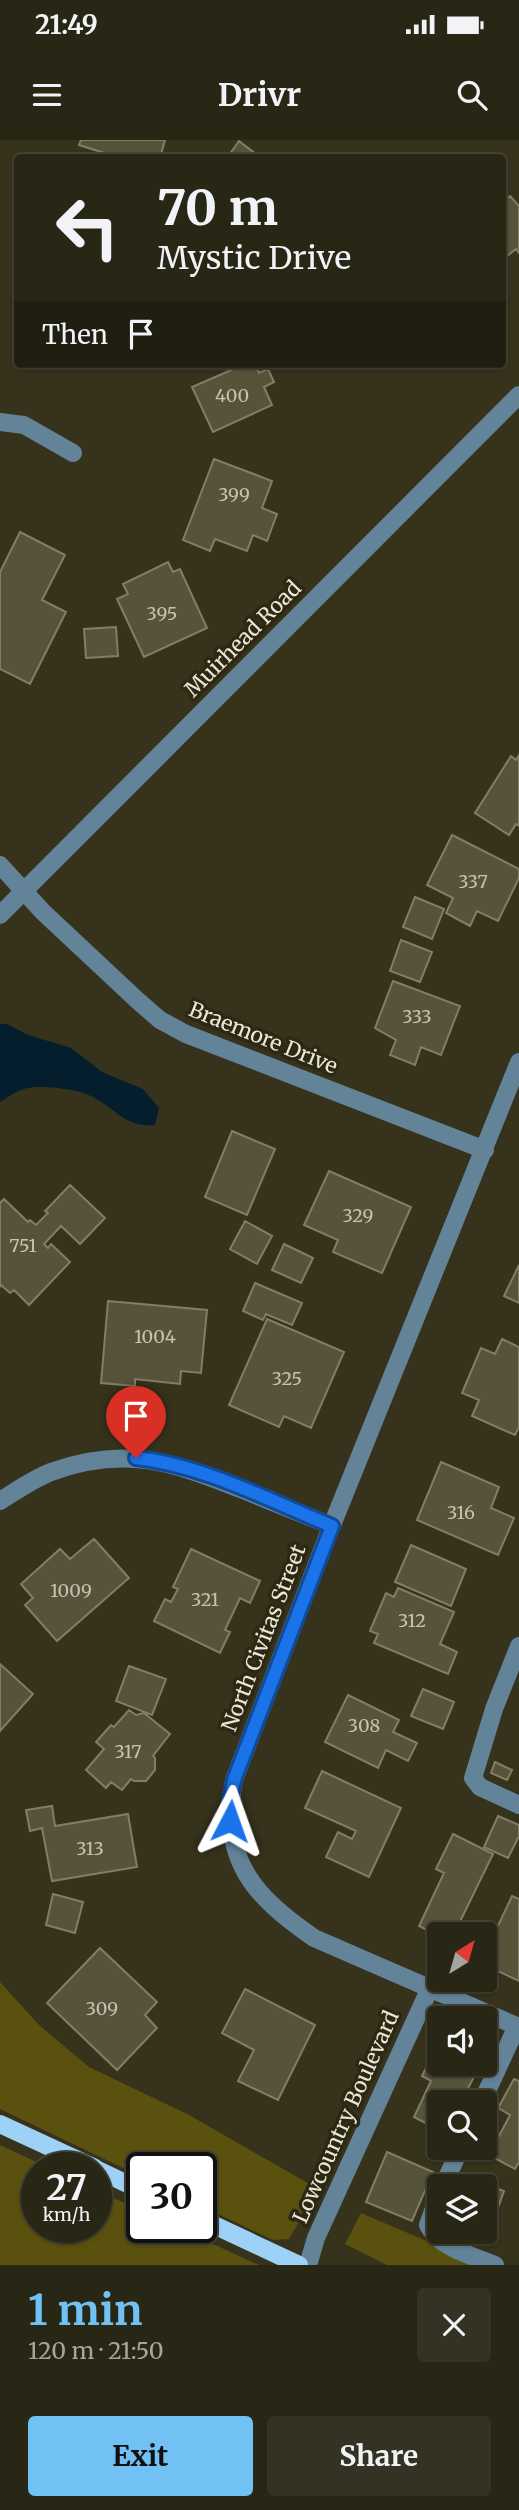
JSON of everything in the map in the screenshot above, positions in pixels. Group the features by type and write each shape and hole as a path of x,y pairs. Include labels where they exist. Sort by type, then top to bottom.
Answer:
{"main road":[{"path":"0,2124 59,2152"},
{"path":"217,2227 299,2265"}],"street":[{"name":"Muirhead Road","path":"0,915 519,395"},
{"path":"0,422 24,425 73,453"},
{"name":"Braemore Drive","path":"0,866 136,1000 186,1034 485,1150"},
{"name":"North Civitas Street","path":"427,1989 314,1938 265,1900 241,1865 234,1843 230,1811 234,1780 332,1526 519,1062"},
{"path":"0,1501 51,1472 106,1459 136,1458 164,1461 189,1469 332,1526"},
{"path":"519,1646 494,1709 473,1779 480,1787 519,1805"},
{"name":"Lowcountry Boulevard","path":"307,2265 316,2238 428,1992"},
{"name":"North Civitas Street","path":"434,1992 518,2027"},
{"path":"488,2090 518,2027"},
{"path":"447,2244 495,2265"}],"shaded area":[{"path":"0,1982 39,2025 89,2067 189,2115 318,2189 289,2239 273,2240 217,2214 217,2152 126,2152 126,2169 112,2163 112,2152 90,2152 0,2109"},
{"path":"0,2145 21,2155 21,2243 112,2243 112,2197 126,2204 126,2243 211,2243 259,2265 0,2265"},
{"path":"361,2213 427,2241 427,2244 434,2244 483,2265 387,2265 345,2244"}],"water":[{"path":"0,1024 7,1024 28,1035 71,1048 102,1072 143,1089 159,1108 155,1125 136,1124 93,1097 59,1088 24,1089 0,1102"}],"building":[{"path":"81,140 165,140 161,154 107,154 79,145"},
{"path":"239,141 256,154 230,154"},
{"path":"510,196 519,206 519,253 516,249 506,257 506,199"},
{"path":"236,368 257,368 259,373 268,369 274,382 264,387 272,405 213,432 192,387"},
{"path":"214,459 272,481 262,508 277,514 267,541 253,535 247,551 215,539 210,551 183,540"},
{"path":"20,532 65,555 42,600 66,612 30,684 0,669 0,572"},
{"path":"168,562 173,572 180,569 207,628 144,657 117,599 128,594 123,584"},
{"path":"116,627 118,656 86,658 84,629"},
{"path":"519,755 519,826 516,824 509,835 475,813 511,756 516,760"},
{"path":"452,835 519,869 519,878 498,921 477,911 470,926 446,913 453,898 427,885"},
{"path":"415,897 444,909 432,939 403,927"},
{"path":"401,940 432,952 420,982 390,971"},
{"path":"393,981 460,1006 441,1055 421,1047 415,1065 390,1055 396,1040 375,1028"},
{"path":"232,1131 275,1149 247,1215 205,1197"},
{"path":"329,1171 411,1207 382,1273 333,1252 338,1240 304,1225"},
{"path":"70,1185 105,1218 80,1244 61,1226 44,1244 48,1248 51,1244 70,1262 29,1305 14,1290 10,1293 1,1285 0,1287 0,1203 4,1199 28,1222 30,1220 36,1225 48,1213 45,1211"},
{"path":"245,1221 272,1236 257,1264 230,1249"},
{"path":"284,1244 313,1258 301,1283 272,1270"},
{"path":"519,1265 519,1303 504,1296"},
{"path":"255,1283 302,1303 292,1325 266,1314 263,1320 243,1311"},
{"path":"108,1301 207,1310 201,1373 181,1371 180,1384 135,1379 135,1386 101,1383"},
{"path":"267,1319 344,1352 311,1428 284,1416 279,1427 229,1405"},
{"path":"502,1339 519,1347 519,1427 515,1435 472,1416 479,1400 462,1393 481,1348 495,1354"},
{"path":"441,1462 499,1487 491,1508 514,1518 498,1555 417,1520"},
{"path":"94,1539 129,1578 57,1641 25,1605 33,1598 21,1584 60,1549 70,1559"},
{"path":"411,1545 466,1569 451,1606 395,1582"},
{"path":"191,1549 260,1581 250,1603 240,1598 225,1630 230,1632 220,1653 154,1621 165,1599 171,1602 178,1589 173,1587"},
{"path":"398,1588 454,1612 440,1644 457,1652 448,1674 374,1643 378,1634 370,1631 386,1593 394,1597"},
{"path":"0,1664 33,1694 0,1731"},
{"path":"129,1666 166,1679 152,1715 116,1701"},
{"path":"423,1689 454,1702 443,1729 411,1716"},
{"path":"348,1695 399,1720 393,1732 417,1743 408,1761 386,1750 378,1768 325,1742"},
{"path":"129,1710 136,1715 144,1713 170,1734 153,1756 155,1770 146,1781 131,1779 122,1790 111,1782 106,1788 86,1770 104,1749 96,1742"},
{"path":"495,1762 512,1770 507,1780 491,1773"},
{"path":"322,1771 401,1808 369,1877 326,1857 338,1832 352,1839 356,1831 305,1808"},
{"path":"52,1806 55,1826 128,1814 137,1867 52,1881 42,1828 30,1831 26,1810"},
{"path":"498,1816 519,1825 519,1836 508,1858 484,1847"},
{"path":"453,1834 493,1854 460,1922 427,1922 427,1930 419,1926 444,1873 436,1869"},
{"path":"53,1894 83,1902 75,1933 46,1925"},
{"path":"512,1896 519,1899 519,1981 497,1971 497,1928"},
{"path":"100,1948 157,2002 145,2015 157,2028 117,2070 47,2003"},
{"path":"245,1989 315,2025 278,2100 238,2081 254,2050 222,2033"},
{"path":"427,2066 427,2076 474,2076 467,2090 427,2090 427,2124 414,2117 431,2081 422,2076"},
{"path":"514,2079 519,2081 519,2162 515,2169 497,2159 497,2140 510,2115 498,2108"},
{"path":"387,2152 433,2172 427,2174 427,2186 412,2221 366,2202"},
{"path":"497,2188 504,2191 497,2210"}],"route":[{"path":"136,1458 164,1461 189,1469 332,1526 234,1780 230,1821"}]}
